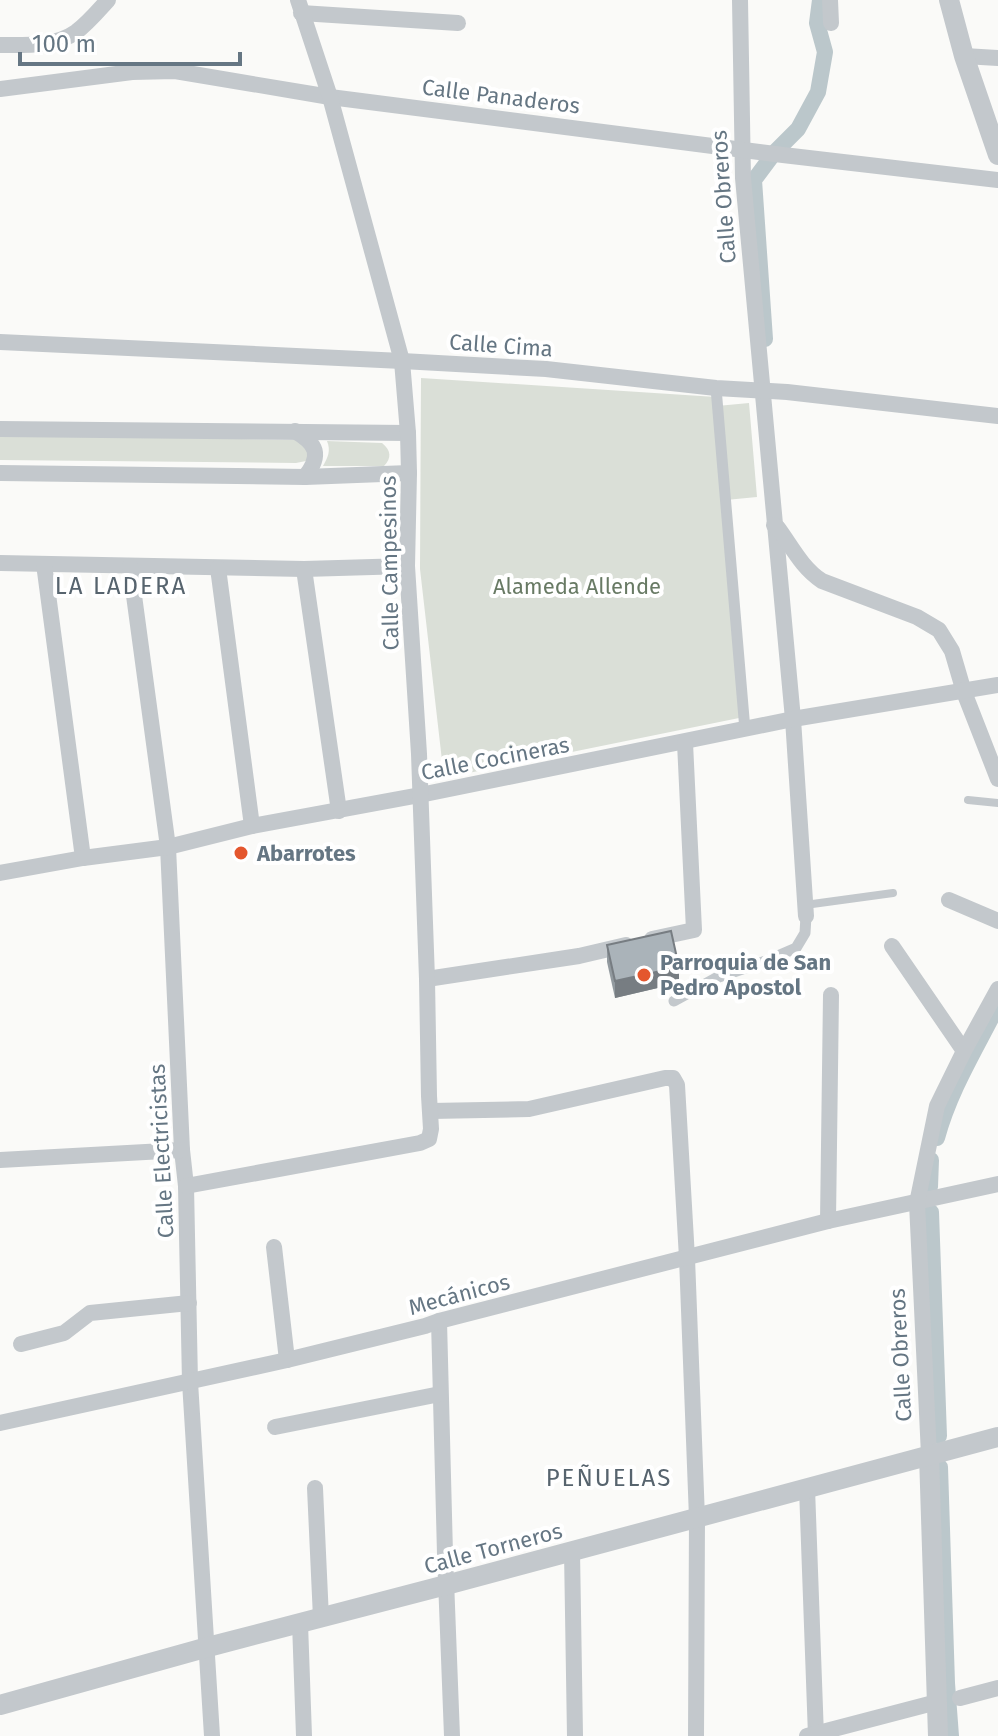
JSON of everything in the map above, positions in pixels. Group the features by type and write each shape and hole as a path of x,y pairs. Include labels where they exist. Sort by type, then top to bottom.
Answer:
{"street":[{"path":"0,45 57,42 75,33 108,0"},
{"name":"Calle Obreros","path":"740,0 743,178 793,719 806,910"},
{"path":"830,0 831,23"},
{"path":"949,0 964,56 998,155"},
{"path":"299,7 458,23"},
{"name":"Calle Campesinos","path":"186,1186 420,1143 429,1139 431,1129 420,795 407,566 408,433 402,361 330,97 299,7"},
{"path":"964,56 998,58"},
{"name":"Calle Panaderos","path":"0,89 132,72 175,71 330,97 998,180"},
{"name":"Calle Cima","path":"0,342 546,369 998,416"},
{"path":"716,388 745,730"},
{"path":"0,429 408,433"},
{"path":"294,431 309,439 315,450 314,462 305,477"},
{"path":"0,473 305,477 409,473"},
{"path":"774,525 811,574 917,617 939,630 952,651 964,692 998,779"},
{"path":"0,563 304,569 407,566"},
{"path":"44,564 83,858"},
{"name":"Calle Electricistas","path":"130,566 168,847 186,1186 190,1382 212,1736"},
{"path":"218,568 252,826"},
{"path":"304,569 339,811"},
{"name":"Calle Cocineras","path":"0,873 168,847 252,826 685,743 793,719 998,685"},
{"path":"427,979 579,956 694,930 685,743"},
{"path":"949,900 998,921"},
{"path":"674,1001 716,978 796,948 805,933 806,910"},
{"path":"892,946 964,1051"},
{"name":"Calle Obreros","path":"938,1736 922,1202 937,1106 998,989"},
{"path":"828,1221 831,995"},
{"path":"431,1111 529,1109 665,1078 673,1078 677,1085 697,1518 696,1736"},
{"path":"0,1160 182,1150"},
{"name":"Mecánicos","path":"0,1423 287,1360 828,1221 998,1184"},
{"path":"274,1247 287,1360"},
{"path":"21,1344 64,1333 90,1313 189,1303"},
{"path":"439,1321 452,1736"},
{"path":"275,1427 440,1394"},
{"name":"Calle Torneros","path":"0,1705 998,1438"},
{"path":"315,1488 321,1618"},
{"path":"807,1488 812,1735 937,1702"},
{"path":"572,1551 575,1736"},
{"path":"300,1623 304,1736"},
{"path":"960,1698 998,1688"}],"lane":[{"path":"968,800 998,803"},
{"path":"806,910 893,893"}],"green space":[{"name":"Alameda Allende","path":"421,378 716,397 717,406 749,403 757,497 726,500 744,717 444,778 420,569"},
{"path":"0,435 295,440 305,443 311,453 306,461 296,463 0,460"},
{"path":"327,441 382,443 389,451 389,457 384,466 323,466 329,448"}],"building":[{"path":"671,931 679,967 615,981 607,945"}],"waterway":[{"path":"765,339 754,180 798,129 818,92 825,52 817,23 820,0"},
{"path":"937,1138 956,1086 998,1005"},
{"path":"930,1187 931,1160"},
{"path":"931,1212 939,1436"},
{"path":"940,1467 951,1736"}],"place":[{"name":"Abarrotes","path":"241,853"},
{"name":"Parroquia de San Pedro Apostol","path":"644,975"}],"district":[{"name":"LA LADERA","path":"121,586"},
{"name":"PEÑUELAS","path":"609,1478"}]}
